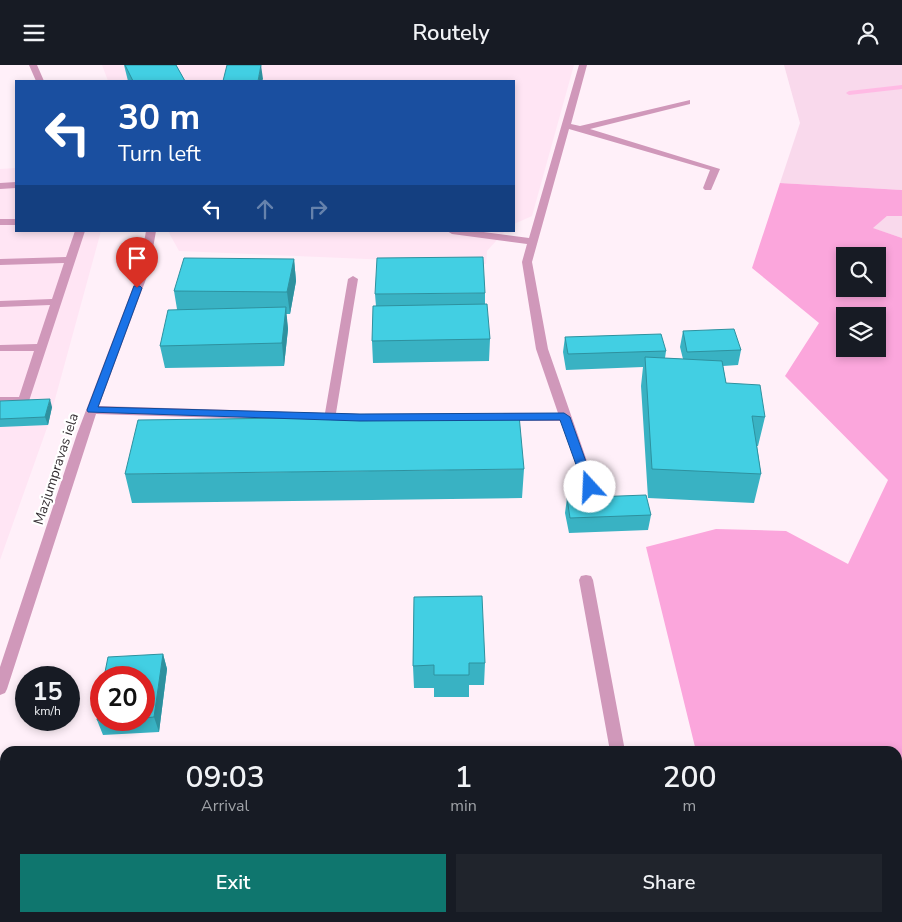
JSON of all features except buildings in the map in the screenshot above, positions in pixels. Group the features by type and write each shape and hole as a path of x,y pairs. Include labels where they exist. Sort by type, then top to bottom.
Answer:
{"street":[{"path":"33,65 40,80"},
{"path":"583,65 527,262 542,349 564,417 590,487"},
{"path":"580,129 687,102"},
{"path":"566,125 715,169 708,188"},
{"path":"0,186 15,185"},
{"path":"0,223 15,222"},
{"path":"0,401 23,401 80,232"},
{"name":"Mazjumpravas iela","path":"0,689 92,410 144,271 151,232"},
{"path":"460,232 533,241"},
{"path":"0,262 70,260"},
{"path":"330,417 353,279"},
{"path":"0,304 56,303"},
{"path":"0,349 41,347"},
{"path":"92,410 370,418"},
{"path":"496,417 564,417"},
{"path":"586,580 617,746"}],"shaded area":[{"path":"102,65 574,65 532,216 515,224 515,80 108,80"},
{"path":"784,65 902,65 902,190 780,183 800,123"},
{"path":"15,168 15,232 101,232 48,425 0,560 0,169"},
{"path":"780,183 902,190 902,216 887,216 873,228 902,238 902,746 695,746 646,547 716,529 786,531 848,564 888,480 785,376 819,323 752,268"},
{"path":"887,216 902,216 902,238 872,228"},
{"path":"169,232 504,232 487,251 486,264 179,251"}],"waterway":[{"path":"849,93 902,87"}],"route":[{"path":"137,288 92,410 360,418 564,417 590,487"}]}
